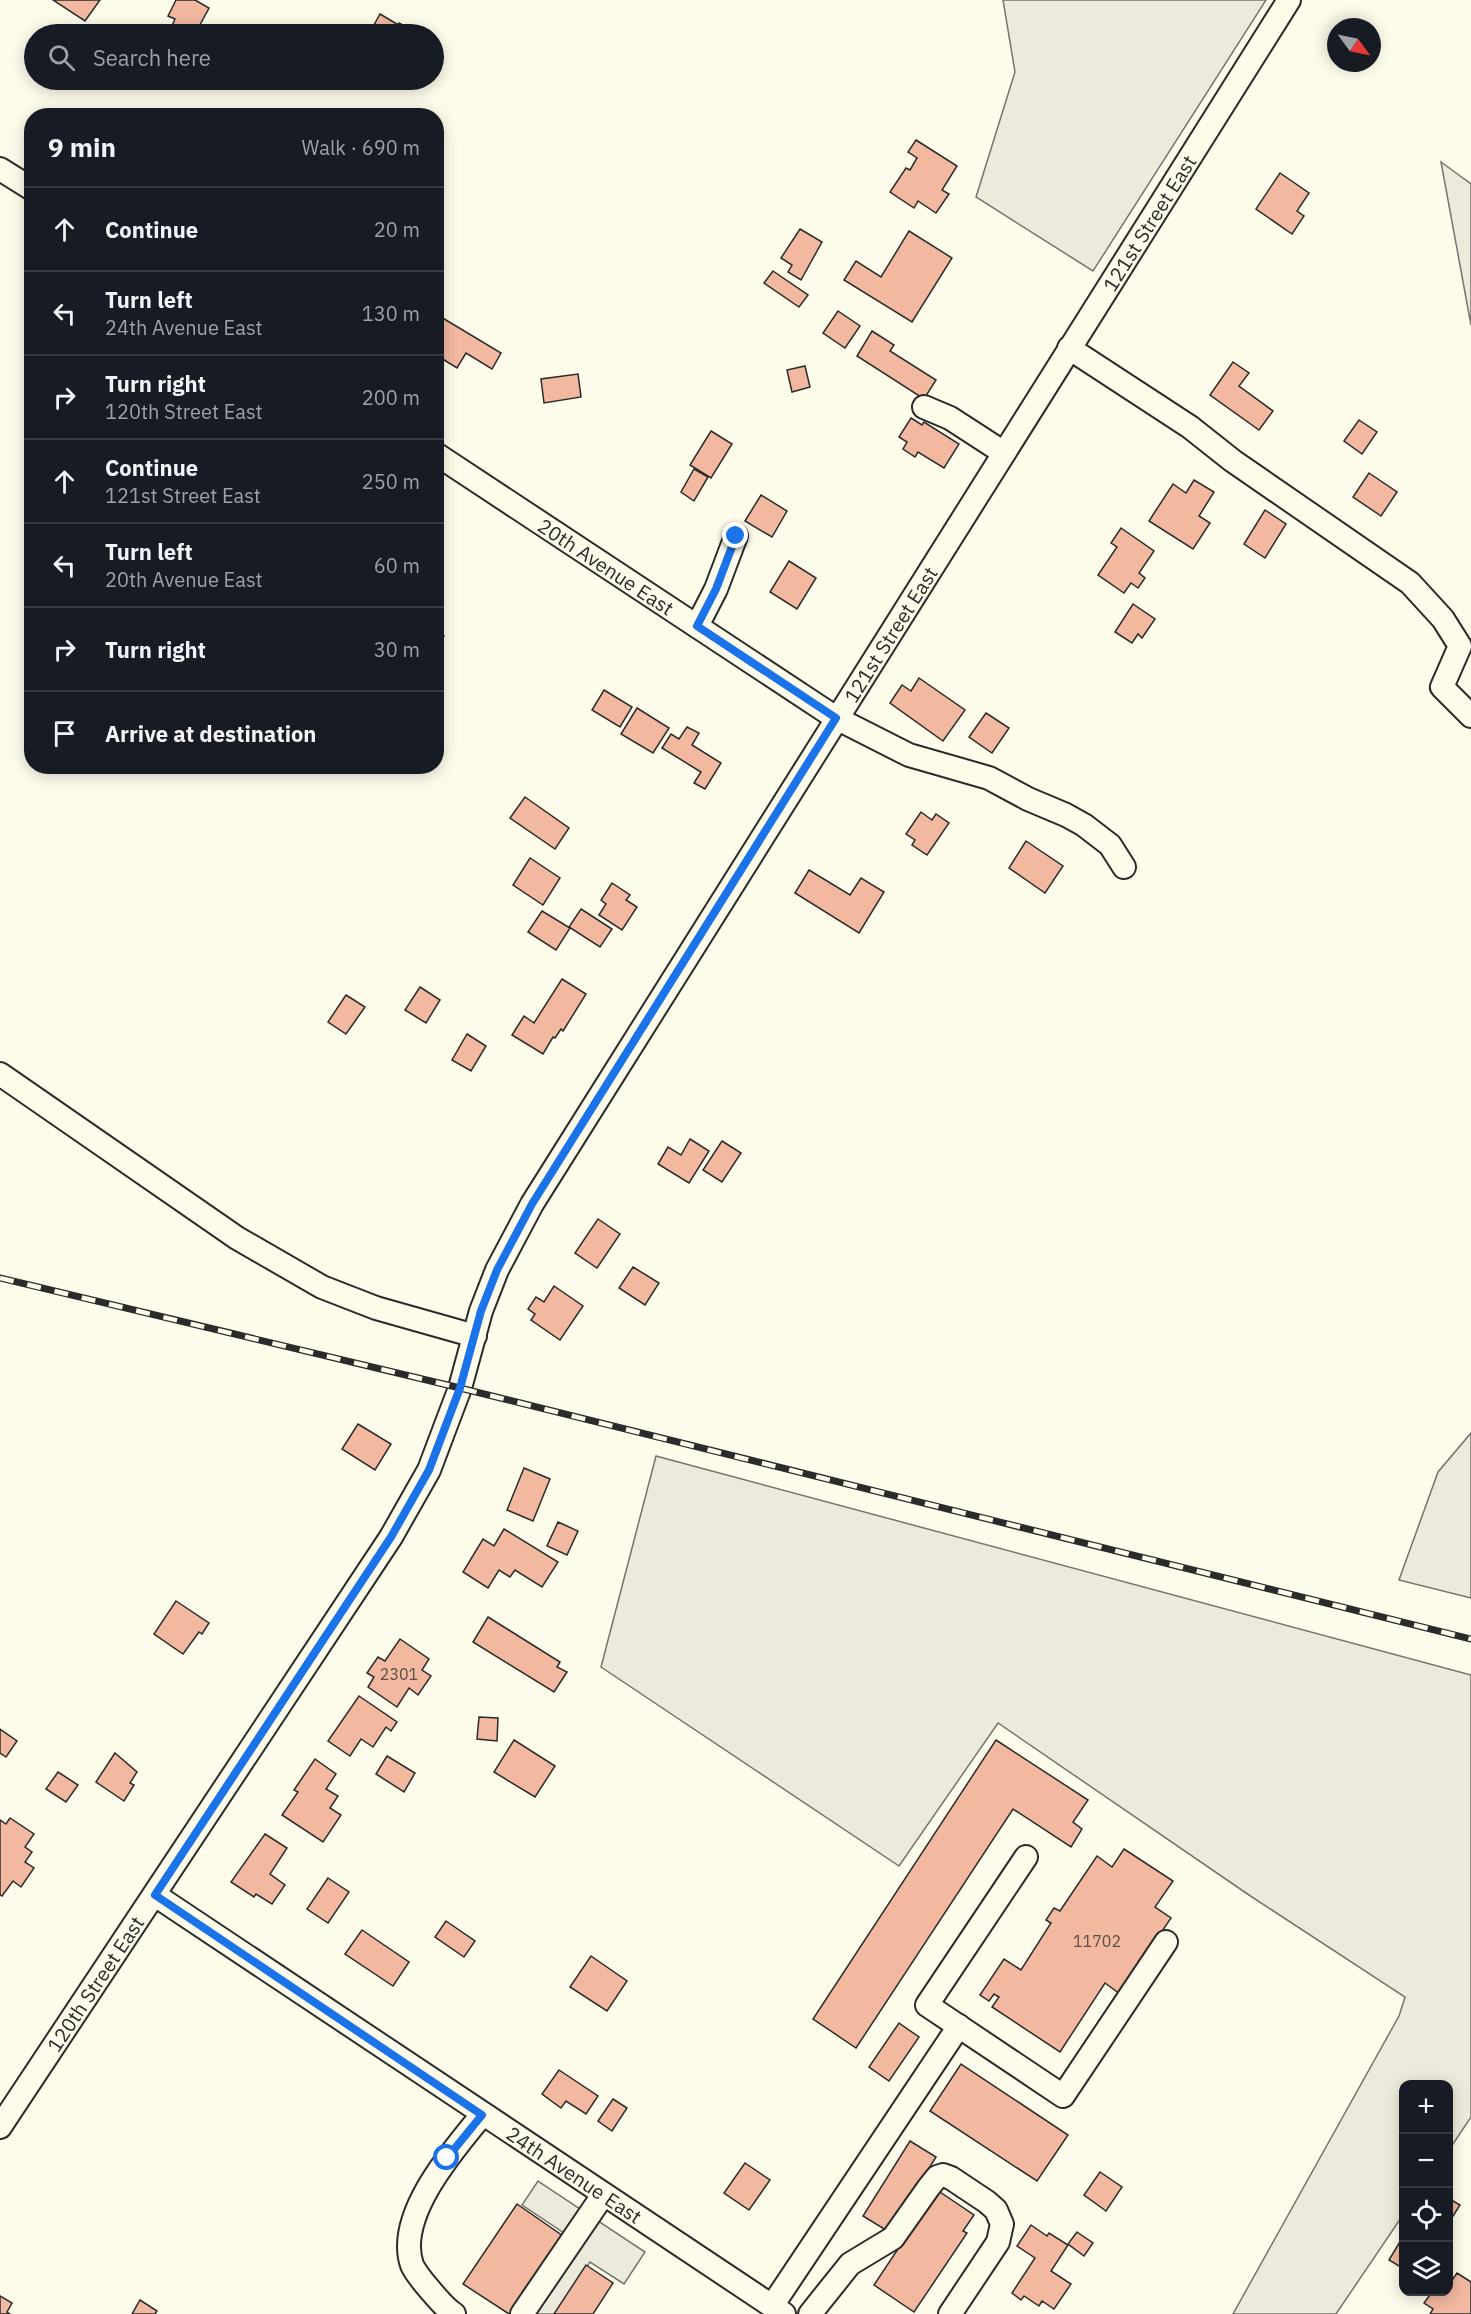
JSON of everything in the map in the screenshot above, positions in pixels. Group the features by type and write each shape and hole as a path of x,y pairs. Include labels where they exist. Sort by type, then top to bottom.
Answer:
{"street":[{"name":"121st Street East","path":"464,1374 481,1311 497,1270 532,1204 1289,0"},
{"path":"0,169 24,184"},
{"path":"1069,348 1190,427 1233,460 1410,583 1443,619 1460,646 1442,687 1471,716"},
{"path":"924,407 950,418 1004,453"},
{"name":"20th Avenue East","path":"444,459 836,718 909,755 989,778 1028,799 1066,815 1084,825 1110,845 1124,867"},
{"path":"697,626 716,589 736,536"},
{"path":"0,1074 237,1238 322,1287 376,1308 475,1336"},
{"name":"120th Street East","path":"0,2127 391,1537 429,1470 464,1374"},
{"path":"1026,1857 927,2005 1064,2096 1166,1942"},
{"name":"24th Avenue East","path":"155,1895 482,2115 778,2310"},
{"path":"778,2310 959,2026"},
{"path":"454,2314 424,2283 412,2264 410,2244 414,2220 423,2197 447,2158 482,2115"},
{"path":"810,2314 850,2264 893,2238 933,2182 937,2177 943,2175 987,2202 996,2210 1002,2224 998,2242 950,2314"},
{"path":"522,2314 603,2195"}],"shaded area":[{"path":"1003,0 1266,0 1093,271 976,197 1015,72"},
{"path":"1441,162 1471,184 1471,325"},
{"path":"1471,1433 1471,1598 1399,1580 1438,1472"},
{"path":"656,1456 1471,1675 1471,2117 1453,2144 1453,2080 1399,2080 1399,2221 1336,2314 1233,2314 1399,2016 1405,1997 1249,1895 998,1723 899,1866 601,1667"},
{"path":"538,2181 645,2252 624,2284 590,2262 556,2314 514,2314 567,2235 522,2205"}],"building":[{"path":"53,0 100,0 85,21"},
{"path":"176,0 195,0 209,8 200,24 173,24 175,19 168,16"},
{"path":"380,14 397,24 374,24"},
{"path":"916,140 957,166 942,190 949,194 936,213 918,201 914,208 890,192 906,168 910,170 917,158 908,152"},
{"path":"1280,173 1309,193 1297,211 1304,216 1292,234 1256,209"},
{"path":"800,229 822,242 801,280 788,272 792,265 781,258"},
{"path":"909,231 952,258 912,322 844,280 856,261 881,277"},
{"path":"773,271 808,295 799,307 764,283"},
{"path":"838,311 860,326 845,348 823,333"},
{"path":"444,319 501,353 492,369 466,353 457,368 444,360"},
{"path":"872,331 894,345 890,351 936,380 924,399 857,356"},
{"path":"1233,362 1249,373 1239,386 1273,411 1259,430 1210,395"},
{"path":"805,366 810,387 792,392 787,370"},
{"path":"578,374 581,397 544,403 541,379"},
{"path":"911,418 922,425 924,422 959,444 944,468 918,452 915,457 903,449 907,442 899,437"},
{"path":"1359,420 1377,432 1362,454 1344,441"},
{"path":"711,431 732,444 711,478 690,465"},
{"path":"694,469 708,477 694,501 681,492"},
{"path":"1369,473 1397,492 1381,516 1353,497"},
{"path":"1194,480 1214,492 1199,516 1210,523 1193,549 1149,521 1173,484 1186,493"},
{"path":"761,495 787,511 772,537 745,521"},
{"path":"1265,510 1286,524 1265,558 1244,544"},
{"path":"1121,528 1154,551 1139,573 1145,578 1138,588 1131,583 1124,593 1098,575 1117,547 1111,543"},
{"path":"789,561 816,578 797,609 770,592"},
{"path":"1133,604 1155,619 1142,638 1138,634 1132,643 1115,632"},
{"path":"919,678 965,710 943,741 890,703 902,685 911,691"},
{"path":"604,690 632,707 620,727 592,710"},
{"path":"637,708 669,728 653,753 621,734"},
{"path":"986,713 1009,728 992,753 969,737"},
{"path":"687,727 699,733 692,745 721,763 705,789 694,783 701,772 662,748 671,734 679,739"},
{"path":"525,797 569,828 555,849 510,818"},
{"path":"921,812 932,820 936,814 949,823 927,855 912,845 915,840 906,834"},
{"path":"1026,841 1063,866 1045,893 1009,868"},
{"path":"530,858 560,878 543,905 513,885"},
{"path":"809,870 850,895 861,878 884,892 859,933 795,893"},
{"path":"612,883 630,895 626,900 637,907 622,930 599,915 606,904 601,900"},
{"path":"581,909 612,929 600,947 569,927"},
{"path":"542,911 570,928 556,950 528,932"},
{"path":"562,979 586,994 563,1031 561,1029 555,1038 553,1037 543,1054 512,1035 524,1016 534,1023"},
{"path":"420,987 440,1000 426,1023 405,1010"},
{"path":"346,995 365,1007 346,1034 328,1022"},
{"path":"467,1034 486,1046 471,1071 452,1060"},
{"path":"690,1139 709,1151 689,1183 658,1164 668,1147 681,1155"},
{"path":"722,1141 741,1153 722,1182 703,1170"},
{"path":"598,1219 620,1234 597,1268 575,1253"},
{"path":"633,1267 659,1283 645,1305 619,1288"},
{"path":"554,1286 583,1306 560,1340 531,1320 535,1314 528,1309 536,1297 544,1302"},
{"path":"358,1424 391,1444 375,1470 342,1449"},
{"path":"524,1468 550,1479 533,1521 507,1510"},
{"path":"558,1522 578,1531 567,1555 547,1546"},
{"path":"504,1529 558,1562 542,1587 515,1570 510,1577 499,1570 488,1588 463,1572 483,1539 494,1546"},
{"path":"176,1601 209,1623 202,1634 199,1632 183,1654 154,1634"},
{"path":"488,1617 560,1662 557,1667 567,1672 554,1692 473,1642"},
{"path":"400,1639 429,1659 422,1670 431,1676 418,1695 409,1688 397,1707 368,1687 374,1677 367,1673 378,1657 385,1661"},
{"path":"359,1696 397,1722 391,1731 386,1727 373,1747 361,1739 350,1756 328,1741"},
{"path":"479,1717 498,1718 497,1741 477,1739"},
{"path":"0,1729 17,1741 6,1757 0,1753"},
{"path":"514,1740 555,1766 535,1797 494,1772"},
{"path":"996,1740 1088,1800 1073,1822 1082,1829 1071,1847 1013,1809 856,2048 813,2019"},
{"path":"115,1753 137,1772 130,1783 134,1785 124,1801 96,1782"},
{"path":"387,1756 415,1773 404,1792 376,1774"},
{"path":"315,1759 336,1774 326,1789 338,1796 330,1808 341,1815 323,1842 282,1815 298,1792 294,1790"},
{"path":"58,1772 78,1785 66,1802 46,1789"},
{"path":"10,1818 34,1834 25,1847 32,1852 25,1862 34,1868 21,1887 13,1881 2,1896 0,1895 0,1820 6,1824"},
{"path":"265,1834 287,1848 270,1874 285,1885 272,1904 256,1894 254,1897 231,1882"},
{"path":"1124,1849 1173,1881 1155,1907 1171,1918 1120,1994 1105,1983 1060,2052 992,2007 999,1997 994,1994 989,2001 980,1995 1004,1959 1021,1970 1051,1923 1046,1920 1054,1908 1060,1911 1097,1856 1112,1867"},
{"path":"328,1878 349,1892 328,1923 307,1909"},
{"path":"446,1921 475,1941 464,1957 435,1937"},
{"path":"362,1930 409,1962 393,1986 345,1954"},
{"path":"591,1956 627,1981 607,2011 570,1987"},
{"path":"899,2023 919,2037 889,2081 869,2067"},
{"path":"961,2064 1068,2135 1037,2181 930,2111"},
{"path":"559,2070 598,2096 586,2114 566,2101 561,2108 542,2094"},
{"path":"613,2099 627,2108 612,2131 598,2121"},
{"path":"910,2141 936,2157 889,2232 863,2216"},
{"path":"745,2163 770,2180 749,2210 724,2193"},
{"path":"1100,2172 1122,2187 1106,2211 1084,2195"},
{"path":"937,2190 974,2215 963,2231 967,2233 914,2312 874,2285"},
{"path":"1453,2201 1460,2205 1453,2216"},
{"path":"517,2204 563,2236 509,2314 463,2284"},
{"path":"1031,2225 1047,2236 1049,2233 1068,2245 1051,2271 1071,2284 1054,2309 1042,2301 1039,2306 1024,2296 1021,2300 1012,2293 1035,2258 1017,2246"},
{"path":"1077,2232 1093,2243 1084,2256 1068,2244"},
{"path":"1399,2243 1399,2266 1389,2260"},
{"path":"586,2265 613,2283 593,2314 554,2314"},
{"path":"1457,2273 1471,2282 1471,2314 1430,2314 1433,2309 1424,2303 1429,2296 1453,2296 1453,2279"},
{"path":"0,2296 12,2303 7,2312 10,2314 0,2314"},
{"path":"140,2300 157,2311 155,2314 132,2314"}],"railway":[{"path":"0,1278 460,1388 1471,1639"}],"route":[{"path":"447,2158 482,2115 155,1895 391,1537 429,1470 460,1388 481,1311 497,1270 532,1204 836,718 697,626 716,589 736,536"}]}
